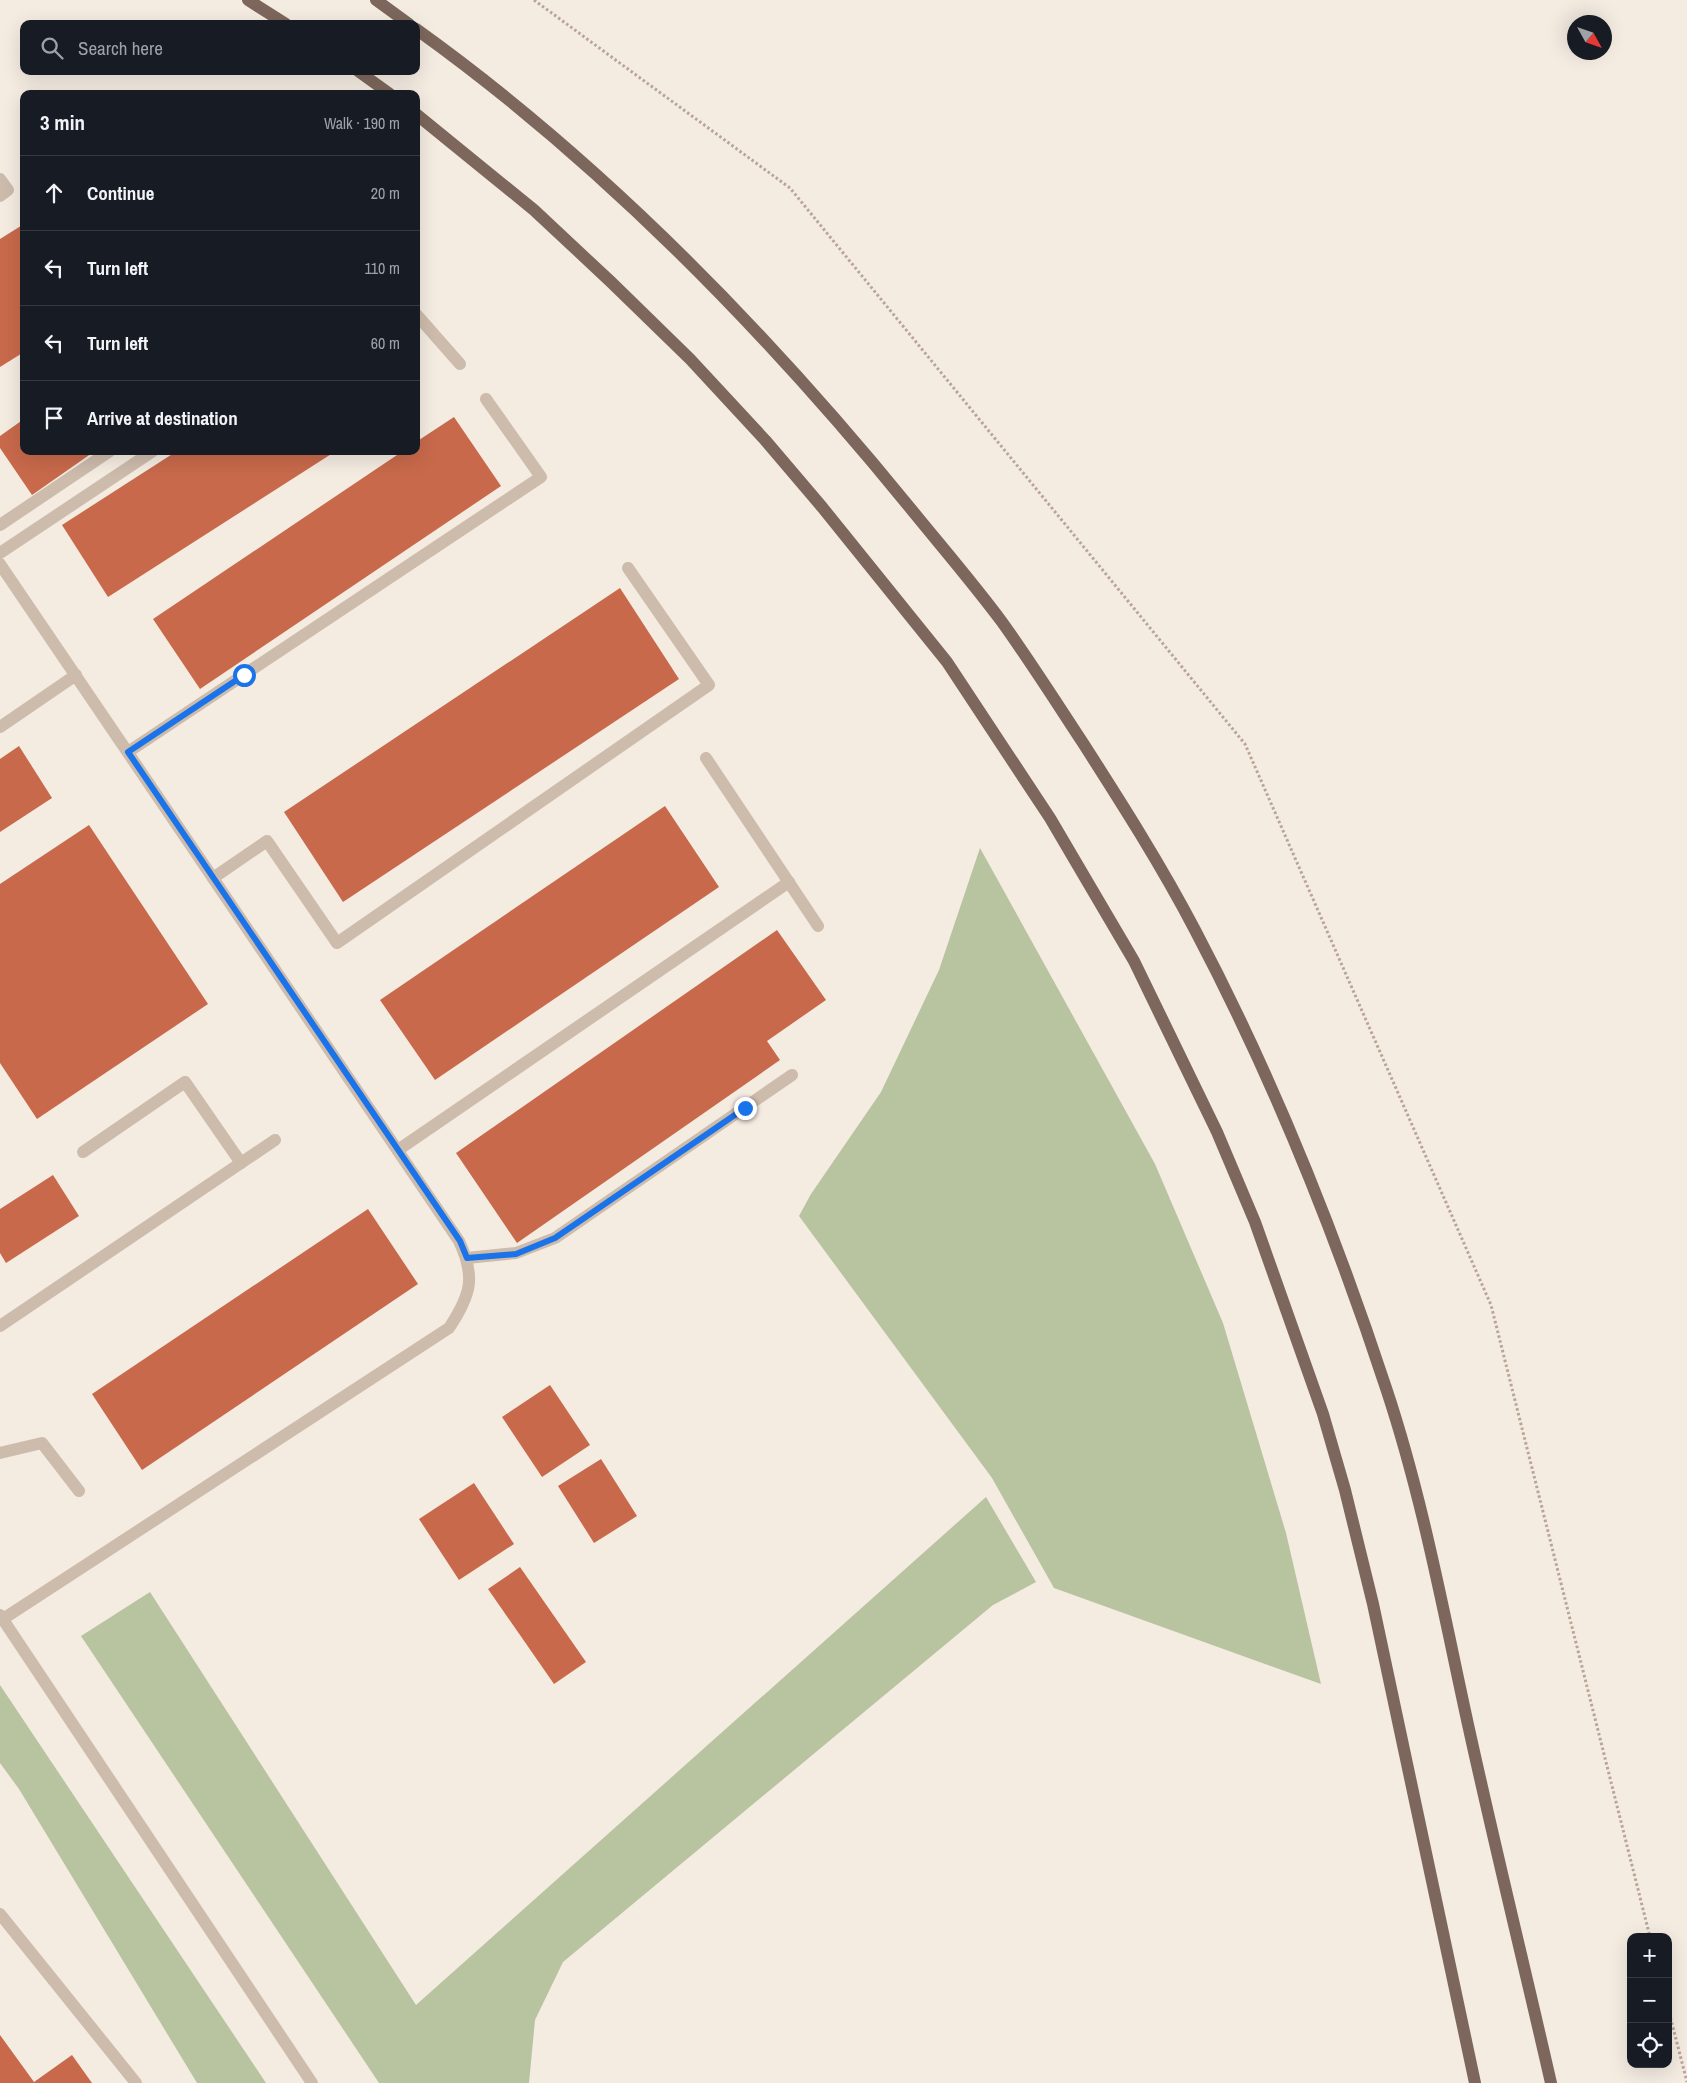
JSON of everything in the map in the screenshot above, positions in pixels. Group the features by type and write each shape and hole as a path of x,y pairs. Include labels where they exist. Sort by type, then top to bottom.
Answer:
{"main road":[{"path":"248,0 280,20"},
{"path":"376,0 404,20"},
{"path":"420,32 504,96 579,159 732,305 815,395 880,471 1002,622 1108,782 1194,929 1283,1113 1318,1197 1388,1393 1411,1472 1437,1579 1471,1738 1551,2083"},
{"path":"364,75 384,90"},
{"path":"420,117 534,210 611,282 690,359 764,440 815,500 947,662 1050,818 1134,961 1213,1124 1248,1204 1323,1414 1345,1490 1372,1604 1475,2083"}],"street":[{"path":"0,179 8,190 0,196"},
{"path":"420,319 460,364"},
{"path":"128,752 541,477 486,399"},
{"path":"0,526 104,455"},
{"path":"0,553 147,455"},
{"path":"0,564 460,1241 471,1275 460,1312 449,1328 2,1617 312,2083"},
{"path":"213,878 267,841 337,943 709,685 628,568"},
{"path":"0,727 76,675"},
{"path":"706,758 818,926"},
{"path":"398,1150 789,882"},
{"path":"467,1258 516,1254 555,1238 792,1075"},
{"path":"83,1152 185,1082 241,1163"},
{"path":"0,1326 275,1140"},
{"path":"0,1453 42,1444 79,1491"},
{"path":"0,1914 136,2083"}],"path":[{"path":"534,0 790,188 1245,744 1491,1305 1649,1933"},
{"path":"1672,2023 1687,2082"}],"green space":[{"path":"980,848 1155,1164 1223,1323 1286,1533 1321,1684 1054,1588 992,1478 799,1216 811,1194 881,1092 939,970"},
{"path":"986,1497 1036,1582 993,1605 563,1962 535,2020 529,2083 379,2083 81,1636 150,1592 416,2005"},
{"path":"0,1685 266,2083 197,2083 19,1789 0,1763"}],"building":[{"path":"20,226 20,354 0,367 0,239"},
{"path":"454,417 501,486 200,689 153,619 397,455 420,455 420,439"},
{"path":"20,422 20,455 89,455 32,495 0,448 0,436"},
{"path":"171,455 330,455 108,597 62,525"},
{"path":"620,588 679,679 343,902 284,812"},
{"path":"19,746 52,798 0,832 0,759"},
{"path":"665,806 719,887 435,1080 380,1000"},
{"path":"89,825 208,1004 37,1119 0,1063 0,884"},
{"path":"777,930 826,1000 767,1041 780,1060 517,1243 456,1153"},
{"path":"53,1175 79,1216 6,1263 0,1253 0,1209"},
{"path":"368,1209 418,1284 142,1470 92,1394"},
{"path":"550,1385 590,1445 542,1477 502,1417"},
{"path":"601,1459 637,1516 594,1543 558,1486"},
{"path":"474,1483 514,1544 459,1580 419,1519"},
{"path":"520,1567 586,1662 554,1684 488,1589"},
{"path":"0,2035 34,2082 72,2055 92,2083 0,2083"}],"route":[{"path":"244,675 128,752 460,1241 467,1258 516,1254 555,1238 745,1108"}]}
